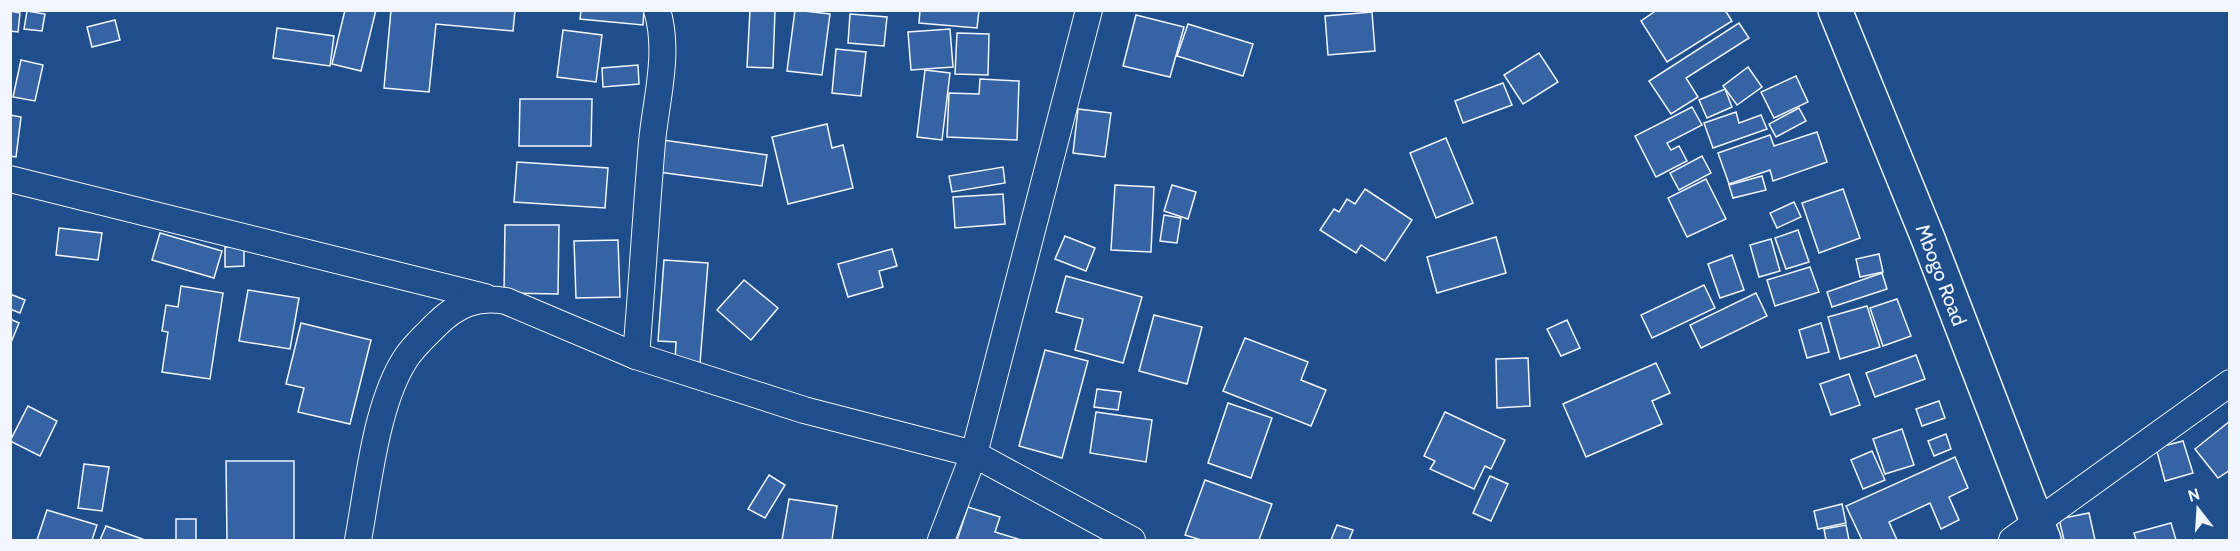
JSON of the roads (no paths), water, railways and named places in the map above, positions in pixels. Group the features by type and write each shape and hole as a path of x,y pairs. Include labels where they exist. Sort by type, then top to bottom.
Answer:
{"main road":[{"name":"Mbogo Road","path":"1835,10 1929,241 2030,534"}],"street":[{"path":"636,356 652,139 662,56 661,23 657,10"},
{"path":"941,540 974,454 1089,10"},
{"path":"10,179 506,301 636,356 804,410 974,454 1132,540"},
{"path":"358,540 384,410 407,357 442,319 462,305 485,297"},
{"path":"2030,534 2229,383"}]}
